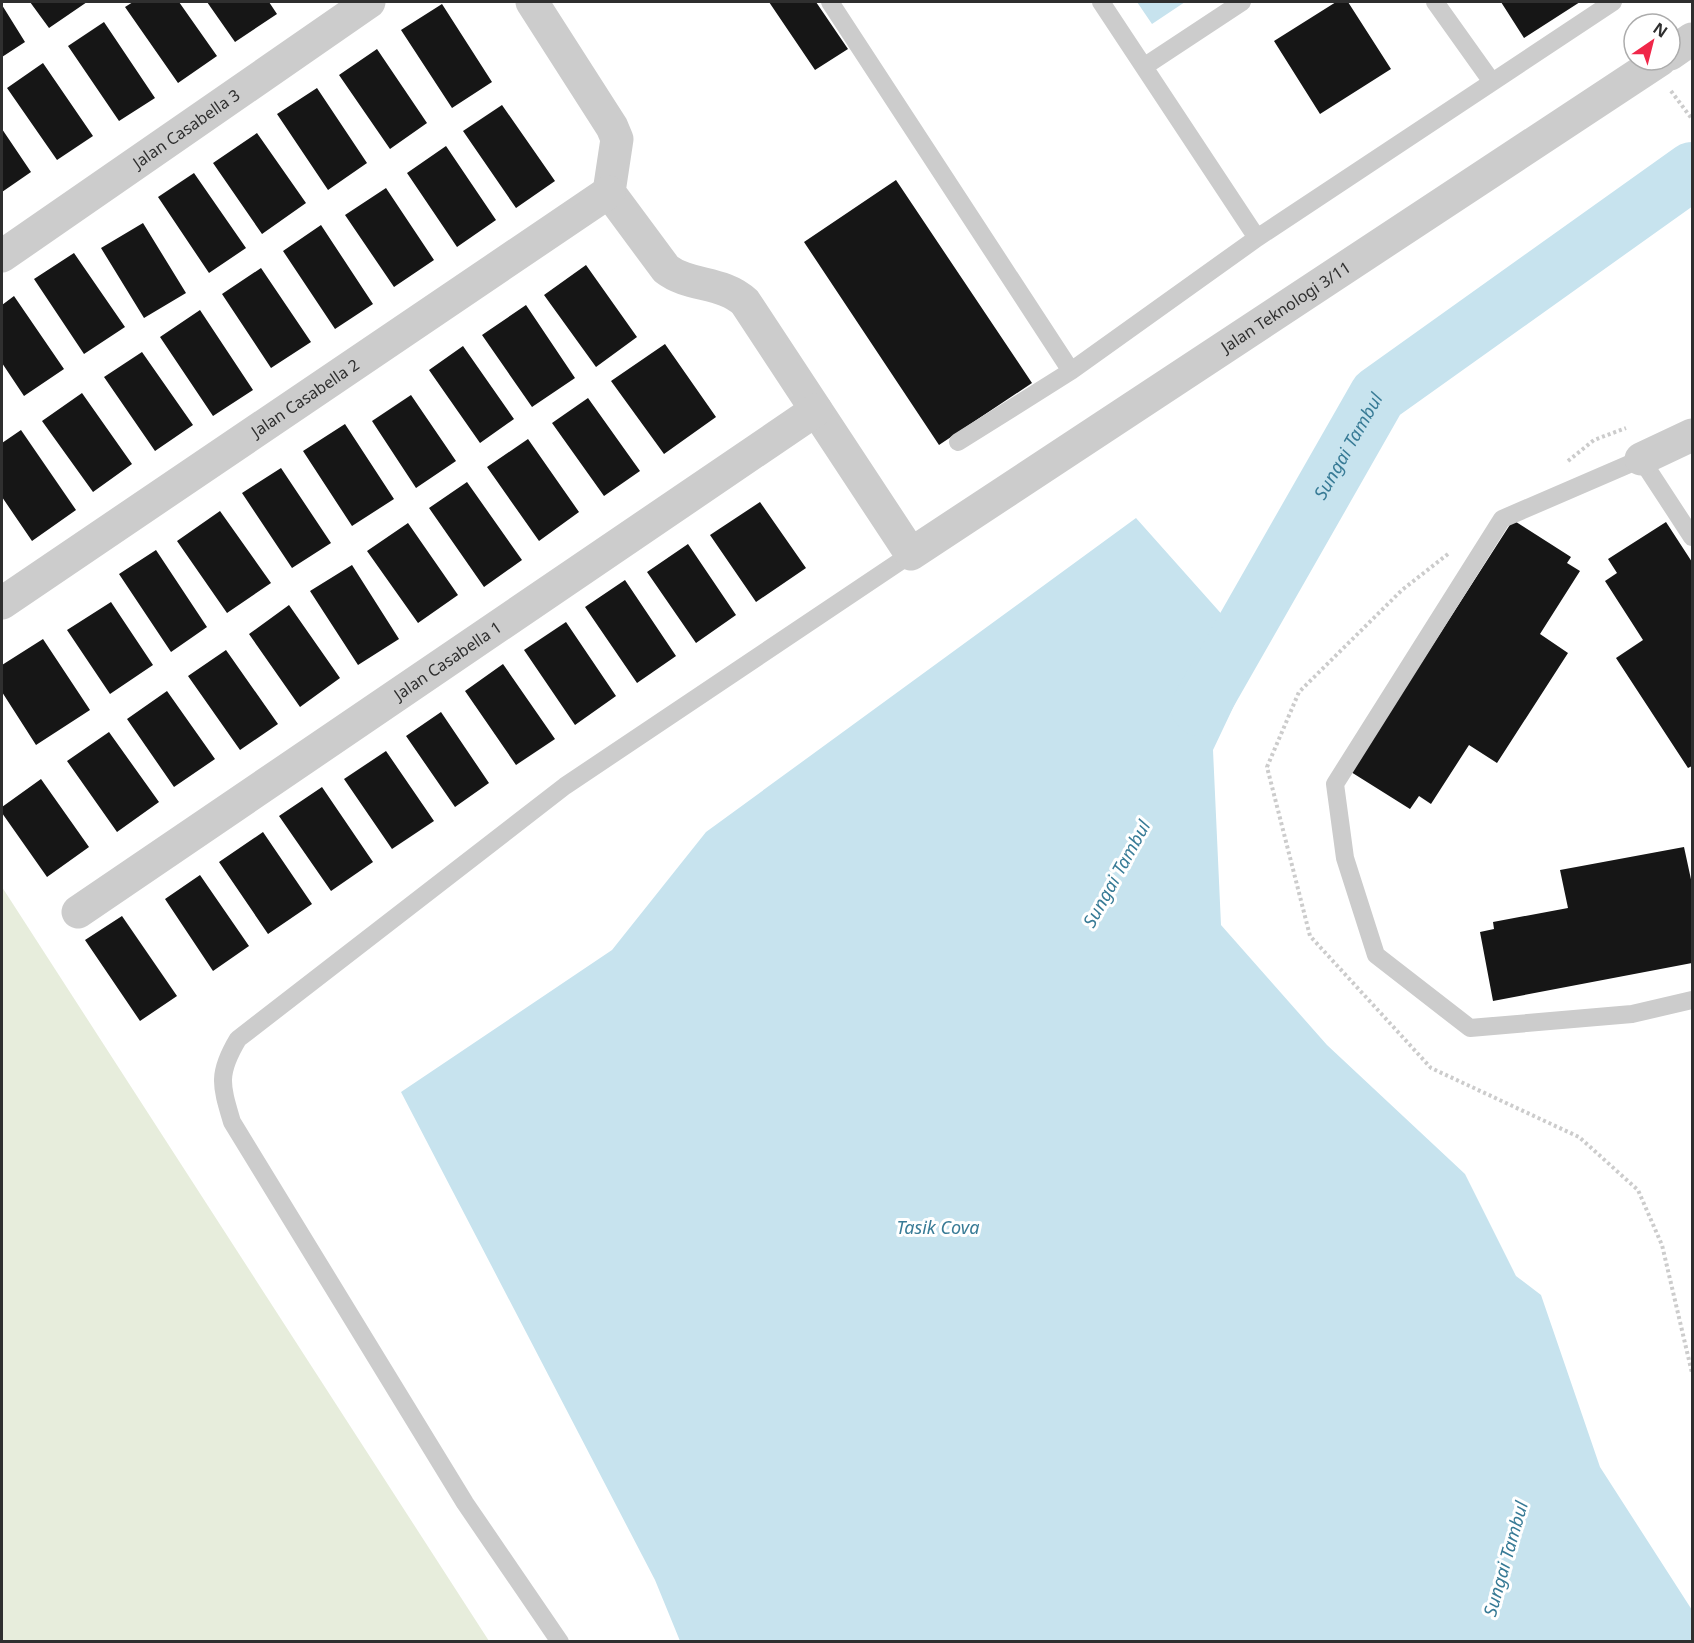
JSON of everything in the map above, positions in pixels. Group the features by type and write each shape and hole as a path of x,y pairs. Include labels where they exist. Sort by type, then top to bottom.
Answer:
{"street":[{"name":"Jalan Casabella 3","path":"2,256 369,2"},
{"path":"531,2 612,127 617,139 609,192 666,269 675,276 734,292 744,302 911,554"},
{"name":"Jalan Teknologi 3/11","path":"911,554 1642,72"},
{"name":"Jalan Casabella 2","path":"2,603 609,192"},
{"name":"Jalan Casabella 1","path":"78,912 816,410"},
{"path":"1641,459 1691,440"}],"lane":[{"path":"830,2 1071,371"},
{"path":"1101,2 1257,238"},
{"path":"1145,66 1242,2"},
{"path":"1435,2 1492,82"},
{"path":"958,442 1071,371 1257,238 1613,2"},
{"path":"1692,537 1641,459 1502,519 1335,784 1345,858 1376,955 1470,1028 1632,1014 1692,1000"},
{"path":"560,1641 465,1503 232,1122 221,1086 225,1060 238,1039 565,786 911,554"}],"path":[{"path":"1684,109 1692,119"},
{"path":"1566,461 1594,440 1627,427"},
{"path":"1457,547 1402,590 1299,692 1267,767 1310,936 1431,1068 1579,1137 1638,1190 1662,1245 1692,1373"}],"green space":[{"path":"2,887 489,1641 2,1641"}],"water":[{"path":"1137,2 1185,2 1152,24"},
{"name":"Tasik Cova","path":"1136,518 1258,655 1213,750 1221,925 1327,1045 1465,1174 1516,1276 1541,1295 1600,1467 1692,1610 1692,1641 680,1641 655,1580 401,1092 612,950 706,832"}],"building":[{"path":"30,2 87,2 49,28"},
{"path":"133,2 179,2 217,56 178,83 125,7"},
{"path":"207,2 269,2 277,14 235,42"},
{"path":"769,2 816,2 848,49 815,70"},
{"path":"1336,2 1348,2 1391,69 1320,114 1274,41"},
{"path":"1501,2 1580,2 1524,38"},
{"path":"442,4 492,82 452,108 401,30"},
{"path":"2,5 25,42 2,57"},
{"path":"104,22 155,98 119,121 68,46"},
{"path":"377,49 427,123 390,149 339,75"},
{"path":"43,63 93,136 57,160 7,88"},
{"path":"317,88 367,163 328,190 277,114"},
{"path":"502,105 555,181 516,208 463,131"},
{"path":"2,129 31,172 2,192"},
{"path":"257,133 306,203 262,234 213,163"},
{"path":"446,146 496,220 457,247 407,173"},
{"path":"194,173 246,248 209,273 158,197"},
{"path":"896,180 1032,383 939,445 804,242"},
{"path":"386,188 434,260 394,287 345,215"},
{"path":"143,223 186,293 144,318 101,248"},
{"path":"321,225 373,304 335,329 283,251"},
{"path":"74,253 125,327 84,354 34,279"},
{"path":"586,265 637,337 596,367 544,295"},
{"path":"261,268 311,342 271,368 222,294"},
{"path":"14,296 64,369 24,396 2,363 2,305"},
{"path":"526,305 575,378 532,407 482,335"},
{"path":"200,310 253,390 213,416 160,337"},
{"path":"665,344 716,417 664,454 611,381"},
{"path":"463,346 514,419 480,443 429,370"},
{"path":"142,352 193,425 155,451 104,377"},
{"path":"82,393 132,464 93,492 42,421"},
{"path":"411,395 456,461 416,488 372,421"},
{"path":"588,398 640,471 604,496 552,423"},
{"path":"345,424 394,499 352,526 303,451"},
{"path":"21,430 76,510 32,541 2,497 2,443"},
{"path":"528,439 579,512 539,541 487,467"},
{"path":"281,468 331,543 292,568 242,493"},
{"path":"467,482 522,560 484,587 429,508"},
{"path":"760,502 806,568 756,602 710,535"},
{"path":"220,511 271,583 227,613 177,541"},
{"path":"1513,520 1571,557 1567,563 1580,571 1540,634 1568,653 1497,763 1469,745 1431,804 1419,796 1410,809 1351,772"},
{"path":"1666,522 1692,562 1692,766 1688,768 1616,658 1643,640 1605,581 1617,573 1608,559"},
{"path":"408,523 458,595 418,623 367,551"},
{"path":"688,544 736,615 696,643 647,572"},
{"path":"156,550 207,627 171,652 119,574"},
{"path":"352,565 399,639 358,665 310,591"},
{"path":"625,580 676,656 637,683 585,607"},
{"path":"111,602 153,665 110,694 67,630"},
{"path":"289,605 340,678 300,707 249,634"},
{"path":"566,622 616,696 575,725 524,650"},
{"path":"43,639 90,710 36,745 2,692 2,665"},
{"path":"226,650 278,724 240,750 188,676"},
{"path":"503,664 555,739 516,765 465,691"},
{"path":"167,691 215,759 174,787 127,719"},
{"path":"441,712 489,783 455,807 406,736"},
{"path":"109,732 159,802 117,832 67,761"},
{"path":"386,751 434,821 392,849 344,779"},
{"path":"41,779 89,847 47,877 2,813 2,807"},
{"path":"322,787 373,862 331,891 279,816"},
{"path":"263,832 312,904 268,934 219,862"},
{"path":"1684,847 1692,884 1692,963 1493,1001 1480,932 1494,929 1493,922 1568,908 1560,870"},
{"path":"200,875 249,946 213,971 165,899"},
{"path":"122,916 177,996 140,1021 85,940"}],"waterway":[{"name":"Sungai Tambul","path":"1200,707 1378,395 1692,171"}]}
